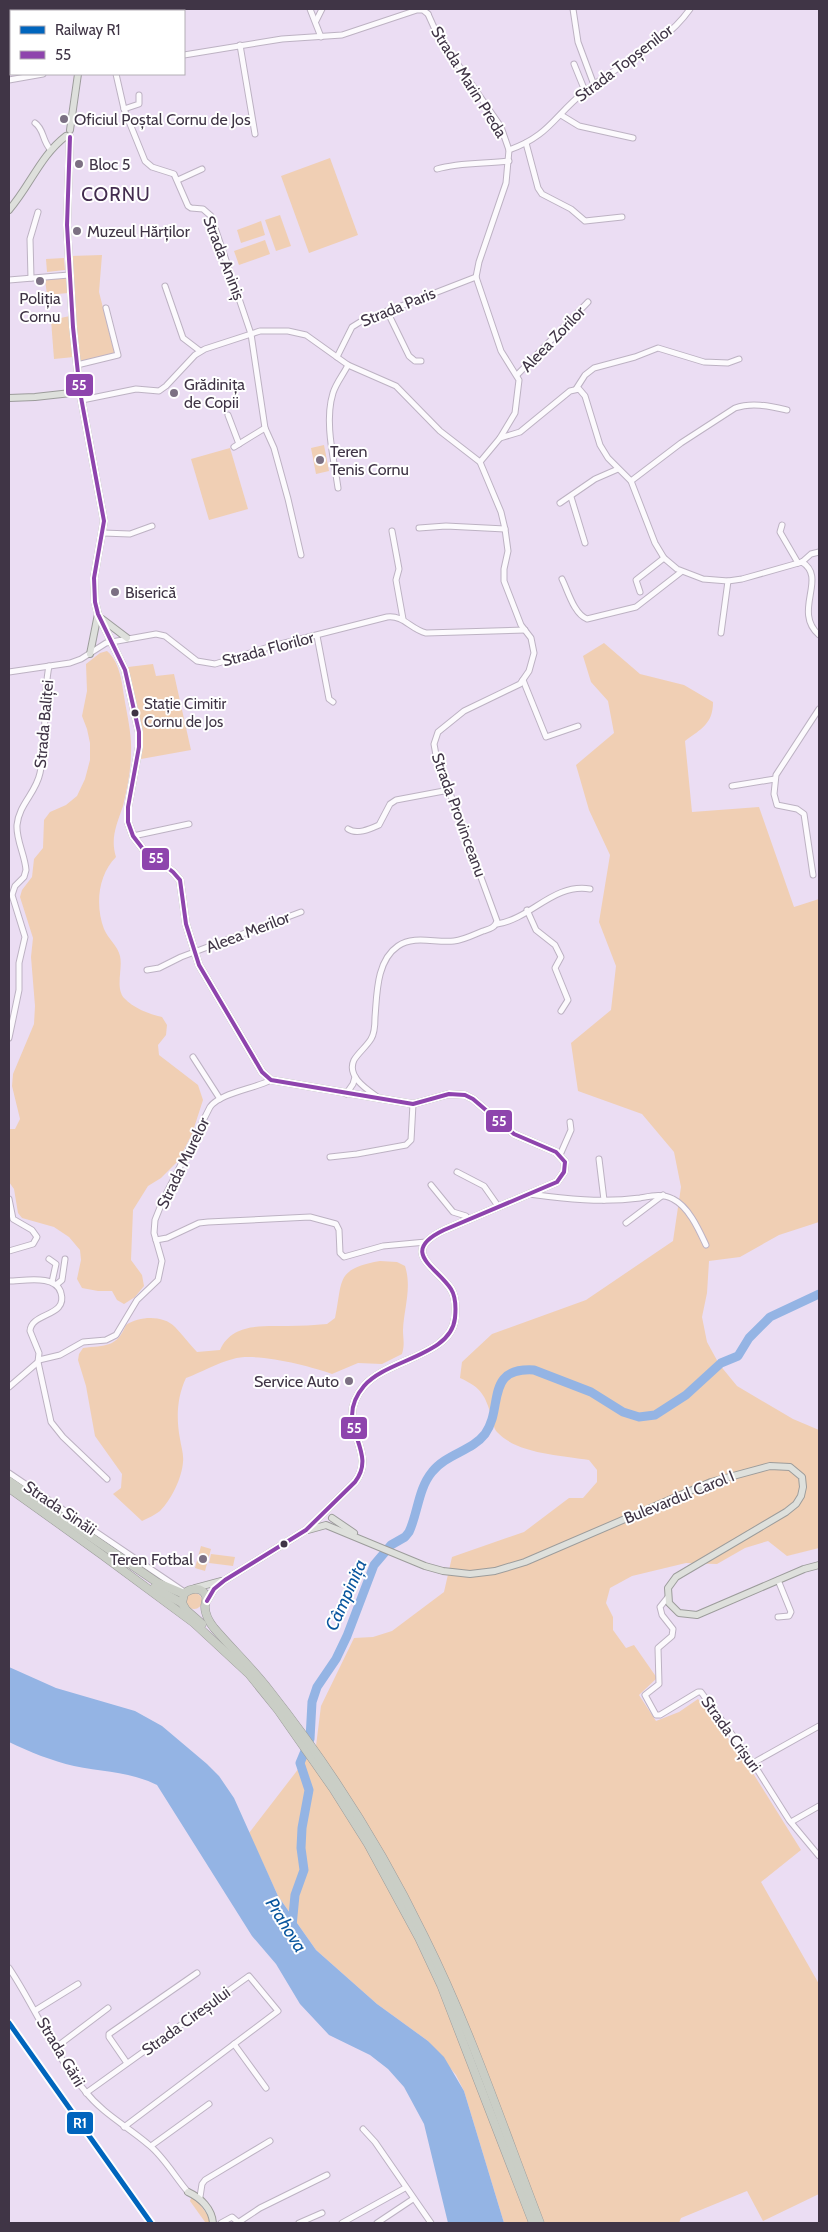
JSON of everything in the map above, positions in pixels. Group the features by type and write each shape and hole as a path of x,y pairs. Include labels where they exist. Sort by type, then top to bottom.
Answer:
{"highway":[{"path":"9,1481 158,1583 187,1592 204,1593 213,1627 252,1668 372,1841 402,1892 432,1951 464,2027 540,2223"},
{"path":"9,1488 194,1623 255,1680"},
{"path":"101,1554 182,1604 240,1660 296,1731"},
{"path":"182,1604 187,1592"},
{"path":"190,1612 197,1613 206,1604"},
{"path":"324,1771 398,1896 430,1960 533,2223"}],"main road":[{"path":"78,75 68,134 67,224 69,275 80,392 102,508 103,533 94,584 98,614 127,676 139,732 139,747 128,815 133,836 143,849 174,872 180,880 186,924 194,953 204,976 262,1072 270,1080 413,1104 449,1094 465,1095 473,1099 514,1134 560,1155 565,1167 561,1178 552,1185 435,1234 426,1242 423,1253 428,1264 450,1288 455,1299 456,1316 453,1329 448,1337 440,1343 385,1370 364,1386 355,1402 352,1418 362,1454 363,1467 355,1482 306,1530 225,1580 214,1589 206,1604"},
{"path":"9,210 50,149 68,134"},
{"path":"9,398 80,392"},
{"path":"98,614 126,638"},
{"path":"90,654 98,614"},
{"name":"Bulevardul Carol I","path":"366,1540 409,1560 434,1569 478,1573 525,1562 726,1476 778,1465 790,1467 799,1473 803,1482 803,1491 800,1499 792,1508 676,1577 670,1584 668,1597"},
{"path":"306,1530 331,1522 336,1501"},
{"path":"321,1514 326,1512 366,1540"},
{"path":"321,1514 320,1521 325,1525 366,1540"},
{"path":"668,1597 675,1611 684,1615 697,1615 778,1580 819,1565"},
{"path":"187,1592 225,1580"},
{"name":"Strada Gării","path":"188,2192 200,2197"},
{"path":"200,2197 213,2216 214,2223"}],"street":[{"path":"310,9 321,37"},
{"path":"316,21 322,9"},
{"name":"Strada Marin Preda","path":"433,9 428,14 437,34 501,127 509,150 506,183 479,262 476,277"},
{"path":"573,9 576,36 594,85"},
{"name":"Strada Topșenilor","path":"509,150 542,134 585,91 637,58 655,44 690,9"},
{"path":"185,55 282,39 354,33 417,10 423,10 428,14"},
{"path":"240,45 255,134"},
{"path":"574,64 585,91"},
{"path":"9,80 37,75"},
{"path":"116,75 124,108 145,161 152,167 174,174 178,180 202,169"},
{"path":"124,108 139,104 139,95"},
{"path":"561,115 579,126 633,138"},
{"path":"35,123 41,128 44,141 50,149"},
{"path":"526,143 536,183 542,194 571,208 585,221 622,217"},
{"path":"437,169 455,164 483,164 509,161"},
{"name":"Strada Aniniș","path":"178,180 182,196 188,206 191,208 203,208 211,216 251,334"},
{"path":"31,278 30,239 38,212"},
{"path":"9,280 69,275"},
{"path":"476,277 501,351 517,376 519,386 515,413 500,438 480,462"},
{"name":"Strada Paris","path":"337,357 355,325 386,311 476,277"},
{"path":"166,286 183,338 200,351"},
{"name":"Aleea Zorilor","path":"517,376 588,302"},
{"path":"77,365 118,355 106,308"},
{"path":"386,311 409,356 415,361 422,360"},
{"path":"82,400 136,389 162,390 200,351 251,334 270,330 297,333 316,342 348,365 396,386 440,431 480,462 506,529 508,551 504,569 504,581 525,630 531,638 534,653 529,671 523,680 546,736 578,726"},
{"path":"251,334 265,428 274,448 288,499 300,555"},
{"path":"500,438 520,432 576,388 585,375 594,368 635,357 658,348 704,362 728,363 739,359"},
{"path":"338,488 332,445 331,406 333,393 348,365"},
{"path":"576,388 581,390 585,396 600,446 608,458 631,481 655,543 664,558 682,572 703,579 728,581 742,579 800,562 811,554 819,552"},
{"path":"631,481 680,443 734,408 744,404 786,410"},
{"path":"228,415 236,445 265,428"},
{"path":"560,503 595,479 618,469"},
{"path":"571,496 585,543"},
{"path":"782,525 780,532 800,562 813,573 815,580 808,616 811,626 819,635"},
{"path":"103,533 130,534 152,526"},
{"path":"419,528 446,526 506,529"},
{"path":"392,531 399,569 396,580 403,619 416,630 426,633 525,630"},
{"path":"640,592 636,580 664,558"},
{"path":"562,579 577,611 587,619 636,607 682,572"},
{"path":"721,633 728,581"},
{"name":"Strada Florilor","path":"111,641 160,634 197,661 215,664 275,645 387,617 403,619"},
{"path":"317,636 329,699 333,702"},
{"path":"9,672 75,662 111,641"},
{"name":"Strada Baliței","path":"9,1038 18,990 19,963 25,937 12,895 15,886 24,877 26,870 17,825 22,808 35,791 40,772 46,738 46,682 49,666"},
{"name":"Strada Provinceanu","path":"497,924 496,916 435,750 435,738 438,732 464,711 514,687 523,680"},
{"path":"813,875 804,814 797,808 777,806 774,794 778,771 819,709"},
{"path":"732,786 775,780"},
{"path":"348,829 352,832 360,831 379,824 390,804 396,800 449,790"},
{"path":"133,836 189,824"},
{"path":"346,1094 353,1084 355,1077 354,1062 373,1036 380,975 386,959 393,950 398,946 413,941 457,940 506,921 564,890 590,889"},
{"path":"526,910 536,930 556,945 561,957 555,968 568,1000 561,1011"},
{"name":"Aleea Merilor","path":"147,970 159,968 301,912"},
{"path":"193,1056 220,1099 270,1080"},
{"path":"355,1077 382,1100"},
{"name":"Strada Murelor","path":"38,1361 60,1355 84,1342 106,1340 116,1335 137,1300 160,1276 162,1261 154,1227 163,1200 210,1107 220,1099"},
{"path":"330,1156 356,1154 406,1145 410,1140 413,1104"},
{"path":"560,1155 571,1130 570,1122"},
{"path":"599,1160 604,1200"},
{"path":"457,1172 484,1186 498,1206"},
{"path":"431,1185 453,1212 466,1216 468,1220"},
{"path":"528,1194 572,1200 604,1200 663,1195 673,1198 680,1204 694,1222 706,1245"},
{"path":"626,1223 663,1195"},
{"path":"9,1199 13,1219 32,1230 37,1237 33,1244 9,1251"},
{"path":"156,1240 163,1239 199,1223 310,1217 336,1224 339,1230 340,1253 344,1257 383,1246 426,1242"},
{"path":"49,1259 56,1264 54,1283 62,1296 60,1306 56,1311 34,1322 30,1327 31,1335 39,1353 38,1361 51,1422 63,1437 107,1479"},
{"path":"9,1281 54,1283 62,1280 65,1259"},
{"path":"9,1387 38,1361"},
{"name":"Strada Sinăii","path":"9,1473 187,1592"},
{"path":"778,1580 791,1612 789,1616 778,1617"},
{"name":"Strada Crișuri","path":"668,1597 663,1602 660,1611 673,1629 673,1633 671,1639 658,1648 659,1684 645,1695 654,1714 660,1715 700,1692 753,1762 791,1822 819,1856"},
{"path":"753,1762 819,1726"},
{"path":"791,1822 819,1806"},
{"name":"Strada Gării","path":"9,1968 36,2010 55,2048 86,2093 100,2109 150,2146 188,2192"},
{"path":"127,2063 109,2037 111,2031 197,1973"},
{"name":"Strada Cireșului","path":"86,2093 249,1976 278,2011 234,2044"},
{"path":"36,2010 78,1984"},
{"path":"55,2048 108,2008"},
{"path":"124,2127 234,2044 266,2088"},
{"path":"150,2146 210,2104"},
{"path":"362,2129 375,2142 431,2223"},
{"path":"200,2197 202,2184 205,2180 270,2142"},
{"path":"221,2223 232,2217 239,2223 260,2208 327,2175"},
{"path":"342,2223 405,2188"},
{"path":"377,2223 387,2221 413,2199"},
{"path":"299,2223 322,2213"}],"shaded area":[{"path":"330,158 358,235 309,253 281,176"},
{"path":"280,215 291,246 276,251 265,220"},
{"path":"261,221 265,235 241,243 237,230"},
{"path":"265,240 270,254 239,265 234,251"},
{"path":"102,255 99,292 115,355 79,364 70,256"},
{"path":"64,258 65,270 47,272 46,259"},
{"path":"66,277 68,293 47,295 45,279"},
{"path":"70,316 74,357 54,359 51,320"},
{"name":"Teren Tenis Cornu","path":"324,445 329,471 316,474 311,448"},
{"path":"230,448 248,509 209,520 191,459"},
{"path":"604,643 640,674 684,685 713,702 711,716 708,721 685,741 692,812 759,807 794,907 819,899 819,1222 779,1235 740,1257 709,1261 707,1293 702,1317 707,1342 719,1364 737,1386 793,1419 819,1430 819,1548 787,1556 768,1541 745,1548 717,1564 686,1563 632,1576 610,1588 606,1603 613,1617 613,1630 626,1648 634,1645 657,1678 639,1695 656,1721 679,1712 698,1699 746,1762 801,1850 761,1882 819,1984 819,2194 763,2221 747,2191 681,2218 679,2223 504,2223 464,2091 456,2075 428,2041 377,2004 316,1950 278,1896 249,1833 316,1746 321,1706 354,1638 373,1637 392,1631 444,1592 452,1557 524,1532 569,1498 583,1498 597,1482 597,1470 589,1460 528,1449 516,1445 497,1432 482,1393 473,1385 460,1378 462,1362 492,1334 586,1300 673,1241 681,1187 674,1152 642,1114 578,1091 571,1043 611,1010 616,966 599,922 610,855 589,810 576,765 614,733 608,701 591,682 583,656"},
{"path":"107,651 114,660 121,678 130,732 131,753 123,806 114,837 116,857 105,872 100,891 101,920 106,933 120,956 121,994 137,1008 162,1017 167,1025 166,1035 158,1045 159,1055 198,1085 203,1100 192,1134 178,1161 161,1178 148,1186 133,1210 131,1260 142,1275 144,1286 135,1297 124,1304 117,1300 112,1291 82,1288 77,1279 81,1260 80,1250 69,1237 54,1227 22,1218 18,1213 14,1189 9,1182 9,1129 15,1129 20,1119 12,1086 13,1074 34,1024 35,1006 31,957 33,938 20,897 22,890 32,877 34,859 43,848 44,820 50,812 66,805 77,796 85,779 90,760 90,743 82,716 87,691 86,664 100,653"},
{"path":"153,664 156,676 174,674 191,750 141,759 143,731 128,667"},
{"path":"380,1261 397,1262 405,1266 407,1274 408,1290 402,1354 382,1364 358,1363 332,1374 283,1361 243,1357 221,1363 186,1378 179,1400 178,1415 183,1456 182,1468 178,1482 168,1501 160,1511 142,1521 113,1494 121,1488 122,1474 95,1436 86,1386 78,1360 83,1348 114,1342 126,1325 138,1320 151,1318 170,1323 197,1352 220,1350 225,1341 232,1335 249,1328 327,1324 335,1318 341,1285 348,1273 365,1264"},
{"name":"Teren Fotbal","path":"201,1546 211,1549 205,1571 195,1568"},
{"path":"211,1554 235,1557 233,1566 209,1563"},
{"path":"191,1593 197,1593 202,1598 200,1607 191,1609 186,1604 186,1598"},
{"path":"191,2198 195,2198 210,2218 209,2222 205,2222 190,2201"}],"water":[{"name":"Prahova","path":"9,1667 56,1688 135,1711 162,1726 219,1776 234,1798 278,1896 316,1950 377,2004 428,2041 444,2057 464,2091 504,2223 448,2223 424,2124 404,2087 388,2069 370,2055 329,2035 300,2004 276,1964 252,1936 157,1785 137,1777 66,1764 41,1756 9,1742"}],"waterway":[{"name":"Câmpinița","path":"292,1926 295,1895 304,1870 301,1848 302,1828 309,1790 300,1763 310,1739 312,1702 317,1687 336,1659 347,1636 374,1565 391,1545 405,1537 409,1532 421,1493 432,1472 444,1461 480,1440 485,1434 491,1424 498,1391 502,1382 508,1375 518,1371 534,1370 591,1392 623,1412 639,1417 655,1415 686,1395 721,1363 738,1356 749,1338 770,1317 819,1294"}],"rail line":[{"name":"R1","path":"9,2023 151,2223"}],"transit line":[{"name":"55","path":"70,137 67,225 73,327 80,392 104,521 94,578 95,602 98,614 125,670 139,732 139,747 128,807 128,822 133,836 143,849 173,872 180,880 186,924 199,965 262,1072 271,1080 413,1104 449,1094 465,1095 473,1099 514,1134 556,1152 565,1162 564,1172 557,1182 444,1230 424,1245 422,1253 425,1260 445,1281 454,1295 455,1318 451,1331 431,1349 374,1377 364,1386 355,1400 352,1413 353,1425 362,1459 361,1470 355,1482 306,1530 225,1580 214,1589 207,1601"}],"place":[{"name":"Oficiul Poștal Cornu de Jos","path":"64,119"},
{"name":"Bloc 5","path":"79,164"},
{"name":"Muzeul Hărților","path":"77,231"},
{"name":"Poliția Cornu","path":"40,281"},
{"name":"Grădinița de Copii","path":"174,393"},
{"name":"Teren Tenis Cornu","path":"320,460"},
{"name":"Biserică","path":"115,592"},
{"name":"Stație Cimitir Cornu de Jos","path":"135,713"},
{"name":"Service Auto","path":"349,1381"},
{"name":"Teren Fotbal","path":"203,1559"}],"district":[{"name":"CORNU","path":"116,194"}]}
